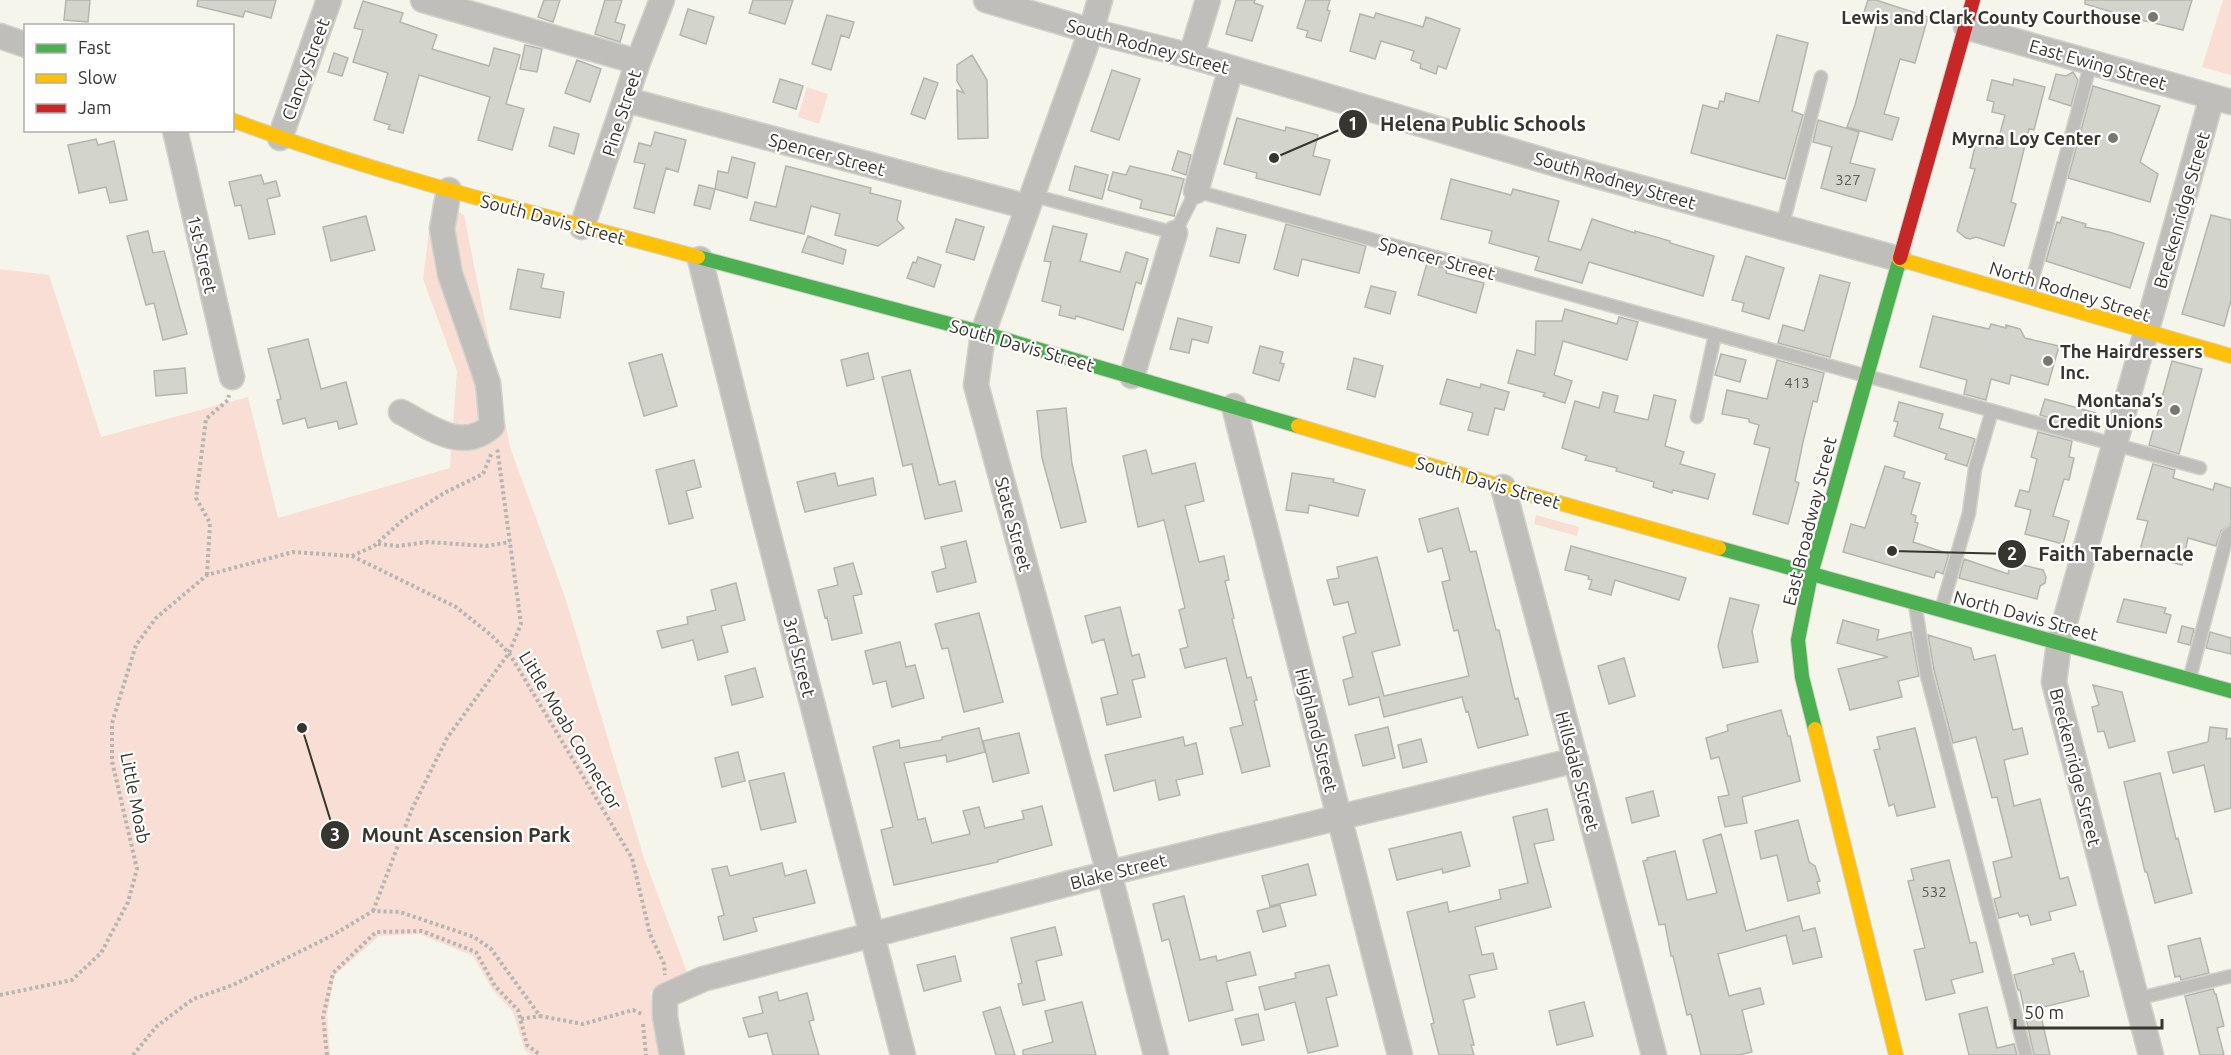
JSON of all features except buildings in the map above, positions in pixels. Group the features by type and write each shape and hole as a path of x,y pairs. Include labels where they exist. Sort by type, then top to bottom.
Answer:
{"street":[{"name":"Clancy Street","path":"280,138 329,0"},
{"path":"423,0 638,62"},
{"name":"Pine Street","path":"582,227 638,62 662,0"},
{"name":"South Rodney Street","path":"986,0 1091,31 1191,56 1582,172 1899,259"},
{"name":"State Street","path":"1100,0 983,333 975,385 1109,873 1156,1055"},
{"path":"1191,56 1208,0"},
{"name":"East Broadway Street","path":"1896,1055 1802,677 1798,640 1810,574 1973,0"},
{"name":"East Ewing Street","path":"1966,27 2222,100"},
{"path":"0,36 24,44"},
{"path":"1196,191 1232,68"},
{"name":"Spencer Street","path":"627,100 1030,201"},
{"name":"Breckenridge Street","path":"2151,1055 2054,682 2059,643 2146,332 2222,100"},
{"name":"South Davis Street","path":"234,121 280,138 449,190 983,333 1503,487 1810,574"},
{"name":"1st Street","path":"175,132 232,377"},
{"path":"401,412 446,435 468,439 482,435 492,426 488,382 450,274 442,229 449,190"},
{"path":"1132,376 1175,233"},
{"name":"3rd Street","path":"700,258 902,1055"},
{"name":"North Rodney Street","path":"1899,259 2231,356"},
{"name":"Highland Street","path":"1234,406 1400,1055"},
{"name":"Hillsdale Street","path":"1503,487 1654,1055"},
{"name":"North Davis Street","path":"1810,574 2231,691"},
{"name":"Blake Street","path":"665,996 703,980 871,934 1109,873 1576,760"},
{"path":"665,996 665,1017 672,1055"}],"lane":[{"path":"2028,297 2091,62"},
{"path":"1782,226 1821,77"},
{"path":"1175,233 1196,191"},
{"name":"Spencer Street","path":"1196,191 2200,468"},
{"name":"Spencer Street","path":"1030,201 1175,233"},
{"path":"1697,417 1715,335"},
{"path":"1941,610 1969,513 1975,470 1992,411"},
{"path":"2189,679 2231,532"},
{"path":"1915,603 1926,672 2026,1055"},
{"path":"2136,999 2231,976"}],"path":[{"path":"207,575 210,556 210,523 196,498 203,441 206,419 228,400 232,377"},
{"name":"Little Moab","path":"0,995 72,980 101,953 128,902 137,869 112,762 112,723 136,645 156,618 207,575 293,552 352,556 377,544 404,519 444,493 483,474 497,443 510,542"},
{"path":"373,911 412,809 447,738 509,653 521,624 510,542 486,546 428,542 398,546 377,544"},
{"name":"Little Moab Connector","path":"352,556 456,607 509,653 632,858 650,934 664,964 665,996"},
{"path":"133,1055 157,1026 193,999 233,985 333,935 373,911 400,912 474,938 491,949 540,1016"},
{"path":"327,1055 323,1017 333,973 376,933 422,931 476,952 495,986 518,1010 527,1045 540,1055"},
{"path":"646,1055 642,1027 645,1015 665,996"},
{"path":"521,1018 540,1016 583,1024 633,1010 645,1015"}],"shaded area":[{"path":"2223,0 2231,0 2231,75 2202,67"},
{"path":"807,87 828,94 819,124 798,117"},
{"path":"433,199 464,215 510,447 565,597 644,858 688,975 650,992 663,1055 531,1055 525,1051 513,1012 492,989 473,956 419,934 379,936 335,975 327,1014 330,1055 0,1055 0,269 49,275 101,437 248,397 278,518 450,468 457,371 423,279"},
{"path":"1536,515 1579,527 1577,536 1534,524"}],"traffic: fast":[{"path":"698,257 983,333 1298,426"},
{"path":"1815,729 1802,677 1798,640 1811,574 1900,258"},
{"path":"1719,548 2231,691"}],"traffic: slow":[{"path":"234,121 347,160 698,257"},
{"path":"1899,259 2231,356"},
{"path":"1298,426 1719,548"},
{"path":"1815,729 1896,1055"}],"traffic: jam":[{"path":"1900,258 1973,0"}],"place":[{"name":"Lewis and Clark County Courthouse","path":"2153,17"},
{"name":"Myrna Loy Center","path":"2113,138"},
{"name":"Helena Public Schools","path":"1274,158"},
{"name":"The Hairdressers Inc.","path":"2048,361"},
{"name":"Montana’s Credit Unions","path":"2175,410"},
{"name":"Faith Tabernacle","path":"1892,551"},
{"name":"Mount Ascension Park","path":"302,728"}]}
